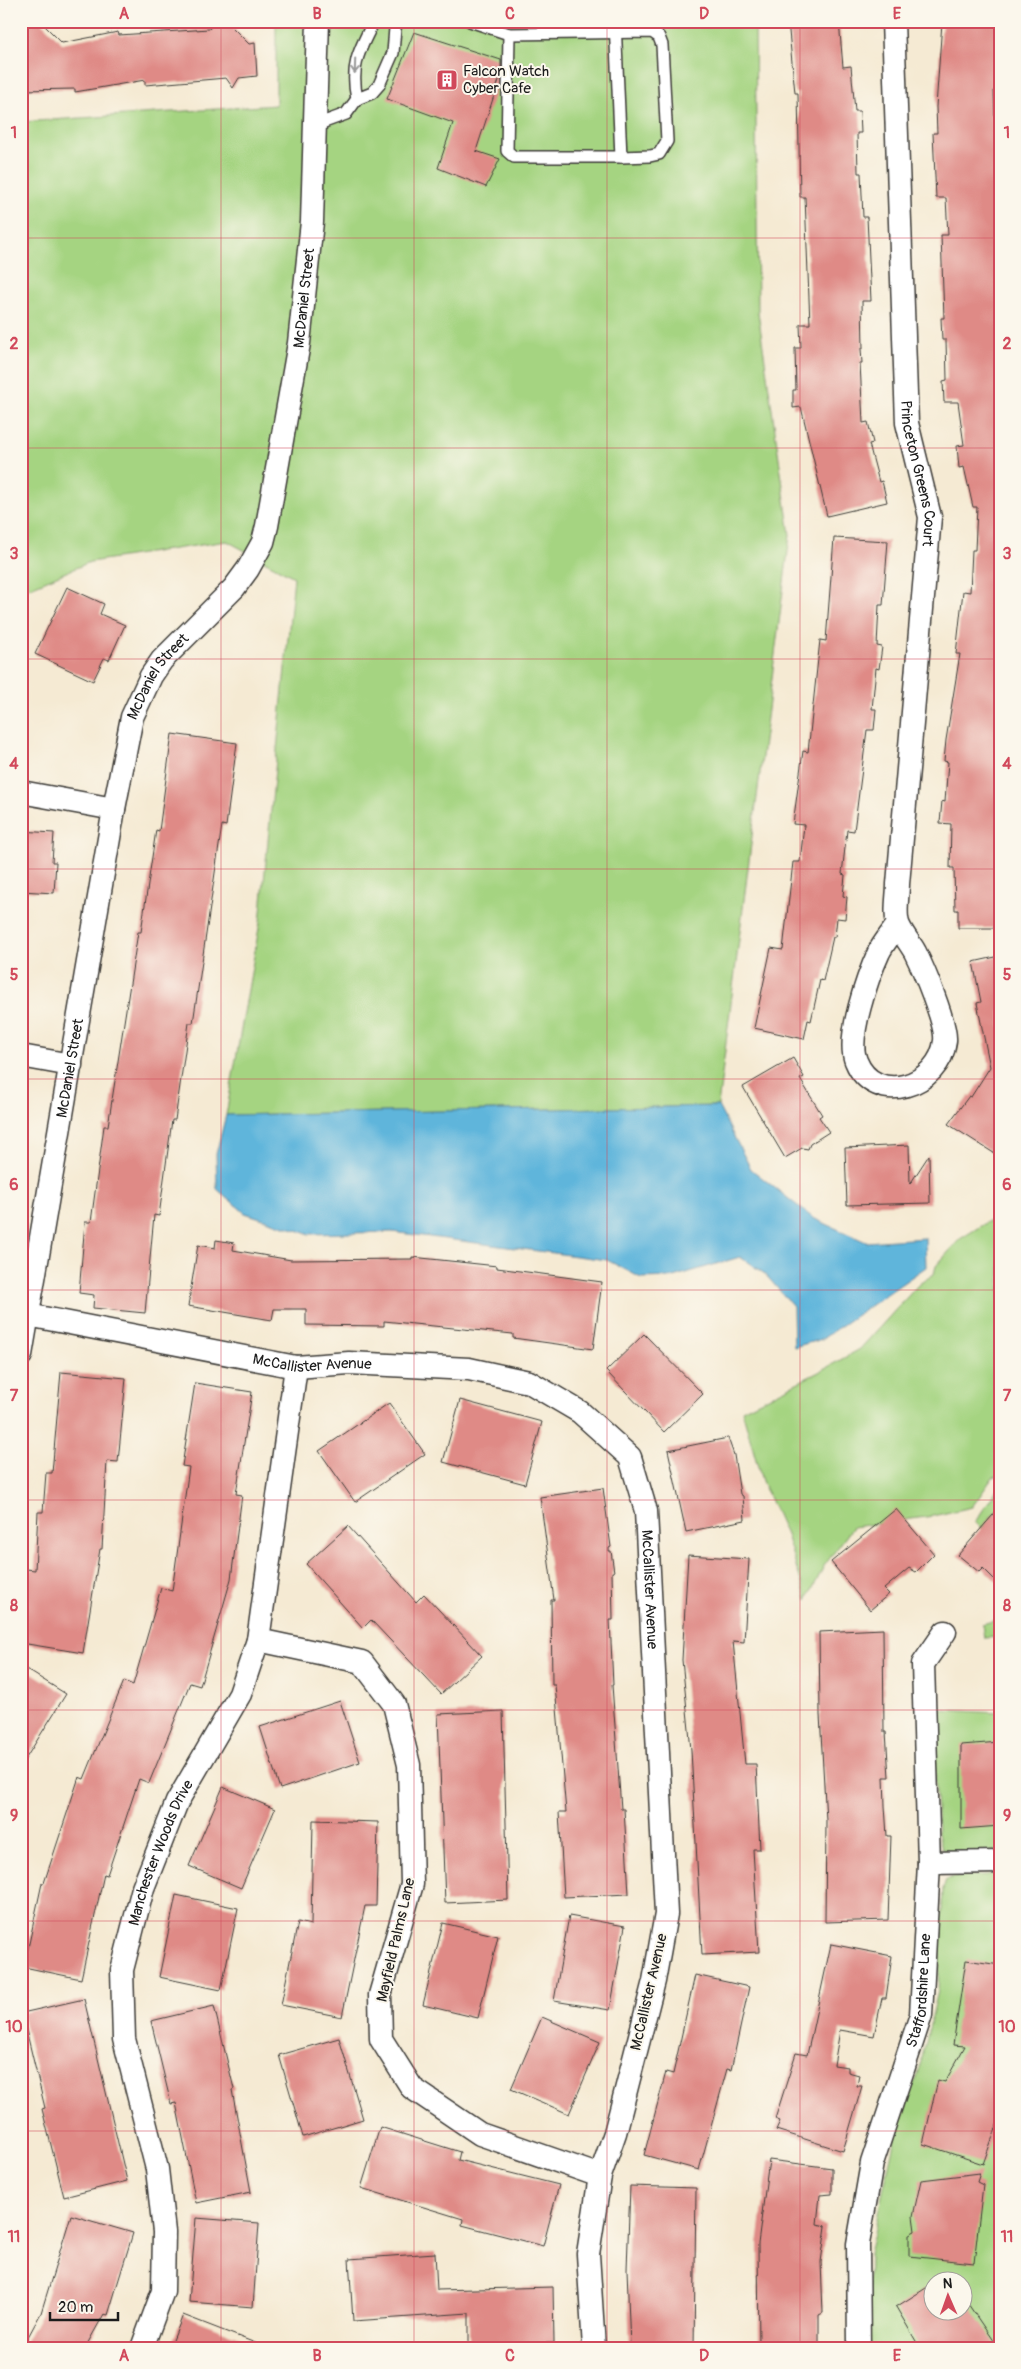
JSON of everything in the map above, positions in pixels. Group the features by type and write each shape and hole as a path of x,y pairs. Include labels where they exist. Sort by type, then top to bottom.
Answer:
{"street":[{"name":"McDaniel Street","path":"21,1355 114,808 132,717 151,676 175,647 234,588 263,542 272,500 298,343 312,222 318,21"},
{"name":"Princeton Greens Court","path":"893,21 907,423 930,517 898,884 898,924"},
{"path":"21,792 114,808"},
{"path":"898,924 914,951 942,1020 945,1040 939,1060 926,1076 912,1085 893,1088 875,1083 859,1070 852,1052 853,1028 879,952 898,924"},
{"path":"21,1056 71,1064"},
{"name":"McCallister Avenue","path":"28,1315 296,1367 349,1364 468,1369 529,1382 580,1412 630,1457 646,1511 666,1914 654,1981 615,2133 600,2176 588,2254 594,2348"},
{"name":"Manchester Woods Drive","path":"142,2348 163,2291 164,2232 157,2169 124,2039 122,1970 143,1888 177,1802 240,1694 258,1640 296,1367"},
{"name":"Staffordshire Lane","path":"859,2348 858,2244 872,2163 921,2015 929,1863 923,1664 945,1632"},
{"name":"Mayfield Palms Lane","path":"258,1640 362,1662 394,1704 409,1766 412,1884 380,1995 381,2039 412,2088 480,2134 600,2176"},
{"path":"929,1863 1000,1862"}],"lane":[{"path":"357,99 354,88 356,56 374,21"},
{"path":"316,125 346,114 357,99 372,93 379,85 394,53 395,28 398,21"},
{"path":"470,21 508,34 616,27 652,32 659,37 662,45 667,141 659,154 621,157 514,157 507,151 508,34"},
{"path":"616,27 621,157"}],"green space":[{"path":"276,21 755,21 758,312 790,535 718,1106 226,1115 260,922 294,577 227,541 90,562 21,591 21,122 276,105"},
{"path":"1000,1214 1000,1475 993,1477 972,1507 933,1516 853,1527 824,1566 807,1600 786,1535 762,1481 742,1410 817,1373 860,1349 919,1284 934,1274 936,1266 960,1239"},
{"path":"999,1486 1000,1511 998,1509 981,1528 975,1522"},
{"path":"1000,1619 1000,1637 984,1638 982,1624"},
{"path":"940,1710 1000,1713 1000,1851 958,1854 942,1848 938,1834 932,1715"},
{"path":"1000,1874 1000,2348 867,2348 869,2254 894,2142 921,2062 938,1991 943,1889 946,1880 953,1877"}],"water":[{"path":"718,1106 751,1169 813,1218 866,1242 925,1238 926,1267 822,1339 794,1347 793,1306 765,1274 740,1257 673,1277 641,1278 607,1260 392,1232 309,1234 245,1213 217,1189 216,1154 226,1115"}],"building":[{"path":"33,21 40,21 62,43 118,32 119,35 209,29 217,21 226,21 249,44 255,43 257,76 239,78 233,88 226,78 145,85 145,80 75,92 75,89 21,90 21,33"},
{"path":"788,21 839,21 843,67 851,66 855,111 860,111 861,133 857,133 858,173 861,173 863,217 867,217 871,301 862,301 863,349 861,349 862,363 860,363 863,423 868,422 873,443 869,444 879,482 882,481 887,502 827,516 801,407 793,408 793,390 796,390 795,348 801,348 800,324 810,324 805,197 800,197 798,93 795,93"},
{"path":"1000,21 996,91 994,90 1000,262 1000,928 958,928 958,910 955,910 954,868 950,868 951,824 940,823 942,801 945,802 948,762 944,761 946,740 960,654 956,654 963,591 970,592 972,550 975,550 977,507 973,507 964,467 959,468 957,446 964,445 958,402 944,402 943,381 947,380 946,340 942,340 941,318 944,318 941,235 948,235 946,198 936,198 933,133 937,133 936,107 942,22"},
{"name":"Falcon Watch Cyber Cafe","path":"414,32 501,60 501,74 476,151 500,159 486,187 438,168 453,123 387,99"},
{"path":"834,538 888,541 883,605 879,605 877,646 882,647 879,669 876,668 872,709 876,709 874,730 867,730 854,831 847,830 842,874 845,875 843,896 847,897 845,919 837,918 835,937 833,937 823,981 820,980 811,1021 808,1020 804,1039 754,1028 771,948 783,950 793,862 800,862 804,825 793,824 803,751 808,752 820,640 826,641"},
{"path":"67,587 104,604 100,614 125,625 109,660 104,658 93,681 35,654"},
{"path":"172,734 237,743 226,826 222,825 193,1023 189,1023 175,1120 172,1120 159,1216 154,1215 145,1313 93,1308 94,1295 79,1293 85,1222 91,1222 104,1126 108,1126 138,932 141,932 156,830 159,831"},
{"path":"21,831 54,833 52,862 56,862 54,893 21,891"},
{"path":"1000,956 1000,1157 948,1124 969,1096 971,1097 990,1067 977,1003 981,1002 973,962"},
{"path":"793,1058 804,1077 800,1079 822,1115 819,1117 829,1132 810,1144 808,1149 802,1148 785,1158 743,1087"},
{"path":"909,1145 910,1184 929,1155 930,1203 847,1205 845,1148"},
{"path":"216,1240 234,1243 233,1250 291,1260 412,1259 412,1257 497,1266 497,1268 602,1282 593,1349 513,1338 513,1334 384,1321 384,1326 306,1325 306,1309 274,1309 272,1320 188,1306 198,1245 215,1248"},
{"path":"644,1334 703,1394 664,1432 606,1371"},
{"path":"61,1372 126,1378 118,1462 107,1461 102,1549 100,1549 83,1653 21,1643 21,1603 26,1569 35,1570 38,1512 43,1512 46,1473 52,1473"},
{"path":"195,1383 252,1392 236,1494 242,1495 231,1579 200,1686 190,1683 149,1783 139,1779 107,1875 104,1874 81,1979 24,1967 42,1883 44,1883 79,1777 84,1779 124,1681 133,1685 161,1588 172,1591 189,1467 182,1466"},
{"path":"460,1400 542,1422 525,1484 443,1462"},
{"path":"389,1403 425,1454 355,1502 319,1451"},
{"path":"728,1438 734,1455 740,1494 743,1496 745,1520 686,1532 668,1450"},
{"path":"603,1488 611,1547 609,1551 611,1551 614,1572 612,1572 613,1620 610,1620 612,1685 621,1809 624,1809 629,1894 564,1897 559,1812 566,1812 555,1685 552,1685 551,1600 554,1600 540,1497"},
{"path":"1000,1507 1000,1585 983,1568 979,1572 958,1555"},
{"path":"896,1509 934,1554 916,1572 909,1568 884,1589 889,1594 870,1610 831,1562"},
{"path":"348,1526 416,1602 424,1594 482,1656 441,1694 371,1620 363,1628 306,1564"},
{"path":"688,1555 749,1559 744,1642 733,1641 745,1764 756,1764 760,1849 753,1849 759,1952 702,1955 691,1750 682,1660"},
{"path":"883,1629 884,1732 886,1732 889,1777 884,1777 885,1806 887,1836 891,1836 888,1920 825,1922 826,1820 820,1715 819,1632"},
{"path":"21,1666 66,1694 21,1766"},
{"path":"340,1701 360,1762 280,1789 260,1727"},
{"path":"503,1711 508,1900 445,1903 438,1714"},
{"path":"1000,1742 1000,1826 961,1829 961,1745"},
{"path":"223,1787 275,1809 241,1888 189,1866"},
{"path":"313,1820 378,1822 376,1906 365,1906 342,2017 281,2005 298,1922 311,1925"},
{"path":"176,1895 238,1908 221,1990 159,1977"},
{"path":"569,1916 625,1926 610,2010 554,2001"},
{"path":"443,1923 498,1936 478,2018 423,2005"},
{"path":"831,1944 892,1956 886,1998 882,1998 874,2036 840,2030 834,2065 848,2067 848,2072 859,2075 857,2086 862,2086 843,2151 776,2130 780,2121 775,2119 796,2053 807,2055"},
{"path":"966,1960 1000,1965 1000,2117 983,2164 923,2144 938,2080 945,2082 965,2046 953,2045"},
{"path":"695,1975 749,1987 731,2070 727,2069 699,2170 644,2155 666,2072 673,2074"},
{"path":"84,1999 127,2181 64,2197 42,2109 45,2108 22,2013"},
{"path":"214,2006 234,2089 232,2090 251,2192 196,2203 176,2103 171,2104 151,2021"},
{"path":"542,2017 600,2042 569,2114 511,2089"},
{"path":"339,2038 363,2119 303,2137 279,2055"},
{"path":"380,2127 460,2152 458,2160 559,2185 543,2246 462,2225 463,2219 361,2188"},
{"path":"769,2160 832,2168 832,2194 820,2195 817,2224 826,2226 821,2262 823,2313 819,2315 819,2348 759,2348 758,2244"},
{"path":"980,2173 977,2182 983,2185 974,2263 909,2256 909,2234 915,2231 913,2216 921,2180"},
{"path":"630,2186 696,2188 694,2348 630,2348 627,2269"},
{"path":"71,2215 133,2233 108,2315 104,2314 85,2348 22,2348 41,2313"},
{"path":"196,2218 259,2223 253,2307 189,2302"},
{"path":"435,2253 437,2290 553,2287 554,2343 469,2345 469,2313 353,2321 349,2259"},
{"path":"924,2289 924,2322 974,2322 974,2313 998,2348 920,2348 896,2307"},
{"path":"183,2315 263,2346 263,2348 170,2348"}],"place":[{"name":"Falcon Watch Cyber Cafe","path":"447,80"}]}
